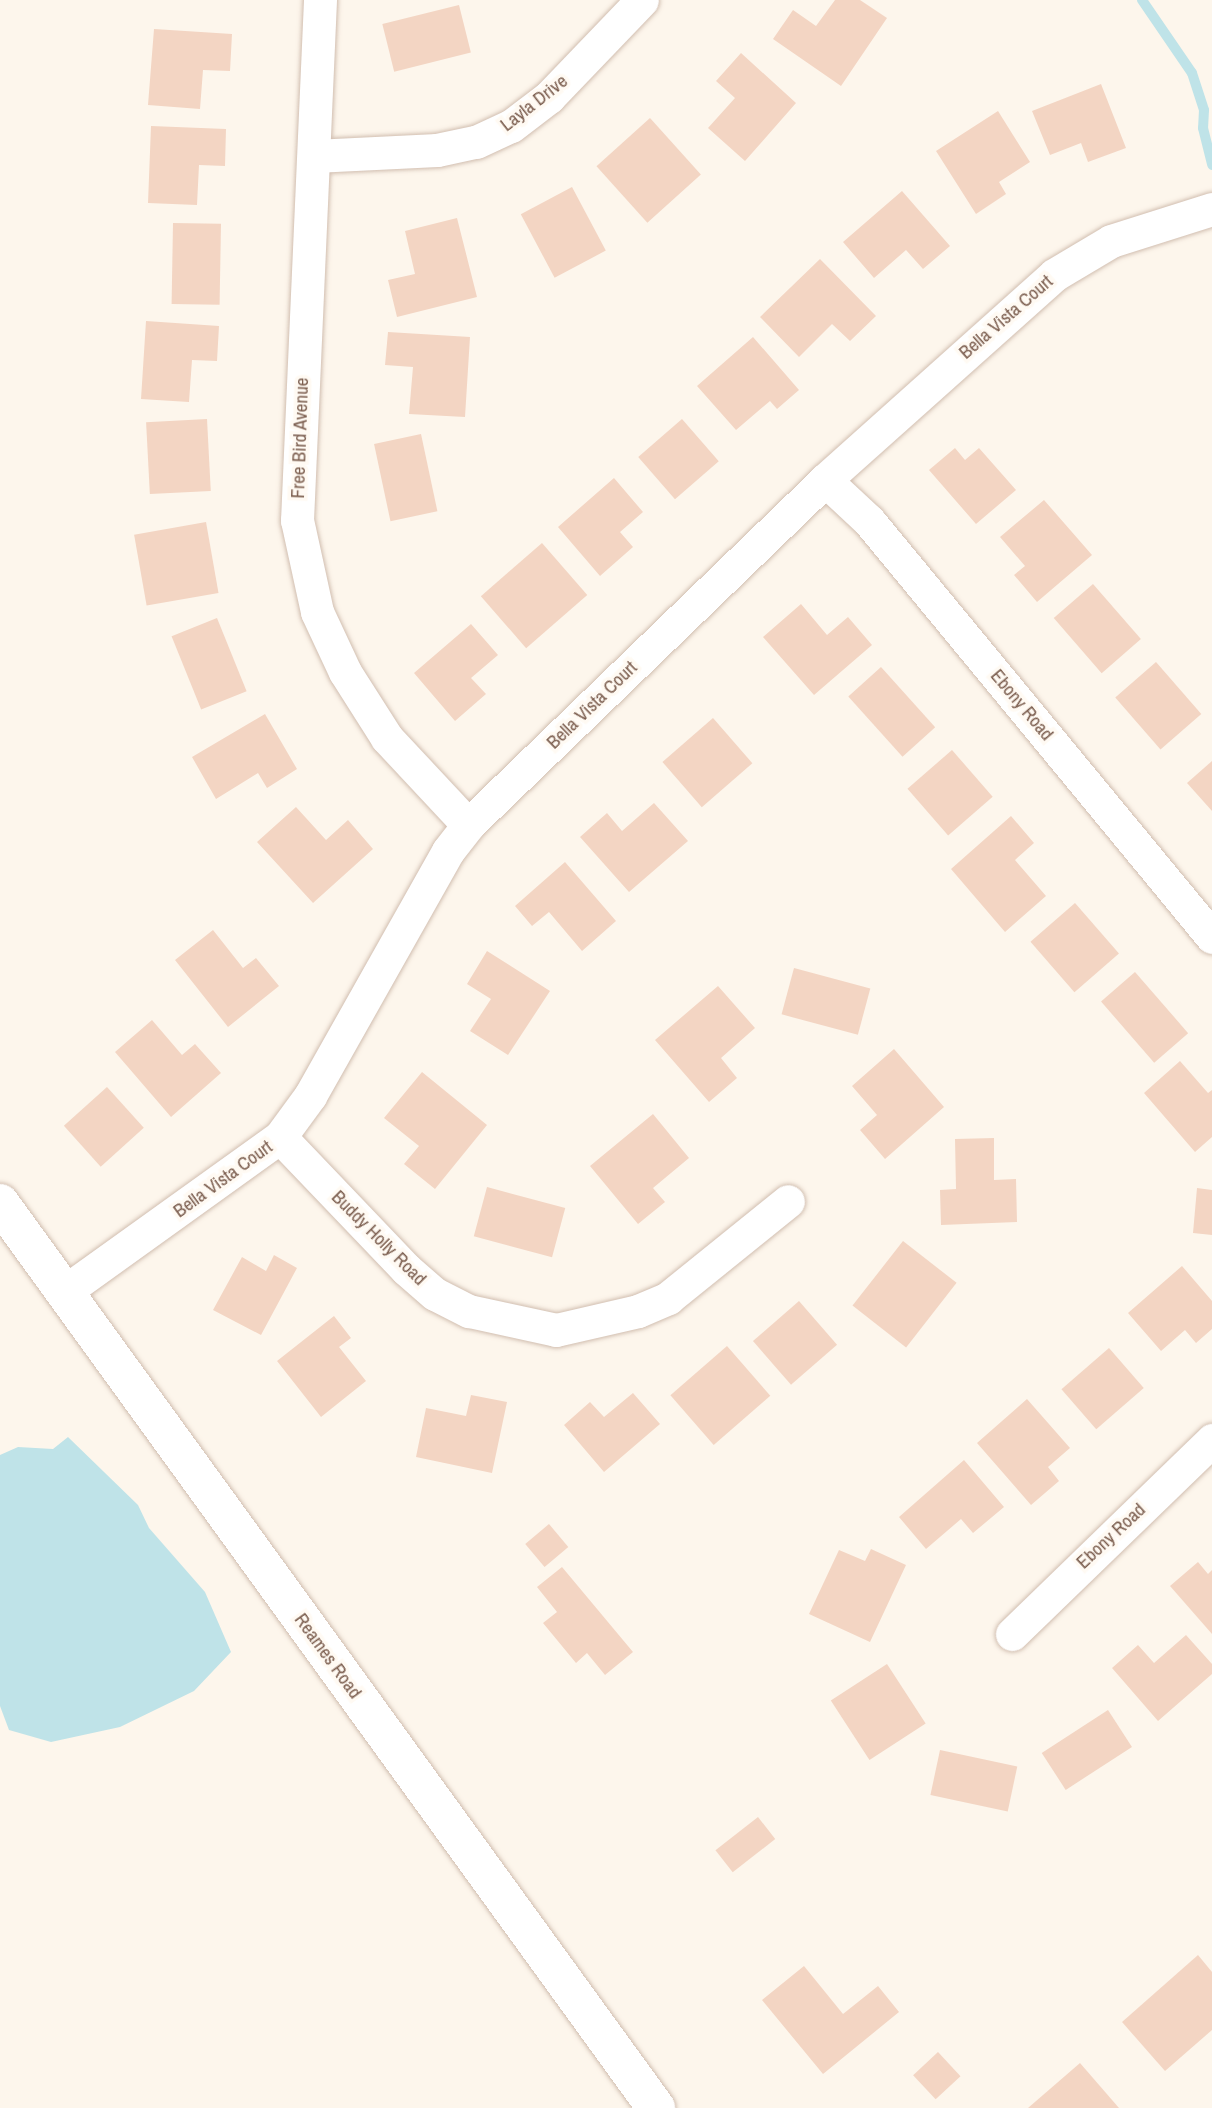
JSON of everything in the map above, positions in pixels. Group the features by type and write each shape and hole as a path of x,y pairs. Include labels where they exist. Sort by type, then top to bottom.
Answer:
{"main road":[{"name":"Reames Road","path":"0,1203 656,2108"}],"street":[{"name":"Free Bird Avenue","path":"320,0 297,520 317,612 345,672 387,738 468,825"},
{"name":"Layla Drive","path":"314,156 438,150 476,142 511,126 549,97 642,0"},
{"name":"Bella Vista Court","path":"64,1292 279,1137 310,1096 448,851 468,825 825,480 1054,275 1111,241 1212,209"},
{"name":"Ebony Road","path":"825,480 869,521 1212,937"},
{"name":"Buddy Holly Road","path":"279,1137 406,1269 435,1294 469,1311 556,1330 638,1311 668,1298 788,1201"},
{"name":"Ebony Road","path":"1012,1634 1212,1440"}],"water":[{"path":"68,1437 138,1505 149,1528 205,1592 231,1652 194,1691 120,1727 51,1742 9,1730 0,1706 0,1455 18,1447 53,1449"}],"building":[{"path":"835,0 860,0 887,18 841,86 773,39 793,10 816,26"},
{"path":"459,5 471,53 394,72 382,24"},
{"path":"154,29 232,34 230,71 203,70 200,109 148,105"},
{"path":"741,53 796,103 745,161 708,128 735,98 716,81"},
{"path":"1101,84 1126,148 1088,162 1081,143 1050,155 1032,111"},
{"path":"998,111 1030,162 999,182 1006,194 976,214 936,151"},
{"path":"650,118 701,174 647,223 596,166"},
{"path":"151,126 226,129 225,166 199,165 197,205 148,203"},
{"path":"572,187 606,251 555,278 521,214"},
{"path":"902,191 950,246 923,269 906,250 874,278 843,242"},
{"path":"457,218 477,297 397,317 388,280 415,274 405,231"},
{"path":"173,223 221,224 220,305 172,304"},
{"path":"820,259 876,316 850,341 832,324 799,357 760,317"},
{"path":"146,321 219,326 217,361 192,360 189,402 141,399"},
{"path":"388,332 470,337 465,417 409,414 413,367 385,365"},
{"path":"753,337 799,390 777,409 770,401 736,430 697,386"},
{"path":"207,419 211,491 150,494 146,422"},
{"path":"682,419 719,461 675,499 638,457"},
{"path":"421,434 437,511 390,521 374,444"},
{"path":"955,448 965,460 979,448 1016,490 976,524 929,470"},
{"path":"614,478 643,512 620,532 633,547 600,576 558,527"},
{"path":"1044,500 1092,555 1037,602 1014,575 1025,566 1000,537"},
{"path":"206,522 219,593 147,606 134,535"},
{"path":"542,543 587,595 526,648 481,596"},
{"path":"1093,584 1141,639 1102,673 1054,618"},
{"path":"801,604 827,635 848,617 872,645 814,695 763,637"},
{"path":"217,618 247,691 201,710 172,636"},
{"path":"471,624 498,655 471,678 486,694 455,721 414,673"},
{"path":"1156,662 1201,714 1161,750 1115,697"},
{"path":"881,667 935,727 903,757 848,696"},
{"path":"265,714 297,769 267,788 258,773 216,799 192,757"},
{"path":"713,718 752,763 702,807 662,762"},
{"path":"952,750 993,797 948,835 907,789"},
{"path":"1212,761 1212,811 1187,783"},
{"path":"654,803 688,841 629,892 580,837 607,813 622,831"},
{"path":"296,807 326,840 348,820 373,849 313,903 257,842"},
{"path":"1011,816 1034,843 1015,860 1046,896 1005,932 951,869"},
{"path":"565,862 616,921 582,951 549,912 532,926 515,906"},
{"path":"1075,903 1119,954 1074,992 1030,942"},
{"path":"213,930 243,968 256,958 279,986 228,1027 175,960"},
{"path":"487,951 550,991 508,1055 470,1031 491,999 467,984"},
{"path":"794,968 870,988 858,1035 782,1014"},
{"path":"1135,972 1188,1033 1154,1063 1101,1002"},
{"path":"718,986 755,1028 721,1058 737,1078 709,1102 655,1040"},
{"path":"152,1020 182,1055 195,1044 221,1073 171,1117 115,1052"},
{"path":"894,1049 944,1107 885,1159 860,1130 877,1115 852,1086"},
{"path":"1180,1061 1208,1093 1212,1090 1212,1137 1195,1152 1144,1093"},
{"path":"422,1072 487,1125 435,1189 404,1164 419,1146 384,1118"},
{"path":"107,1087 144,1128 101,1167 64,1126"},
{"path":"653,1114 689,1158 653,1188 665,1202 638,1224 590,1166"},
{"path":"994,1138 994,1180 1016,1179 1017,1222 941,1225 940,1190 956,1189 955,1139"},
{"path":"487,1187 565,1208 552,1257 474,1236"},
{"path":"1197,1188 1212,1190 1212,1235 1193,1233"},
{"path":"903,1241 957,1283 906,1347 853,1306"},
{"path":"274,1255 297,1268 261,1335 213,1310 242,1257 266,1271"},
{"path":"1182,1266 1212,1301 1212,1329 1196,1343 1185,1330 1161,1351 1128,1313"},
{"path":"799,1301 837,1345 791,1385 753,1341"},
{"path":"334,1316 351,1338 339,1347 366,1381 321,1417 277,1361"},
{"path":"727,1346 770,1396 714,1445 670,1395"},
{"path":"1109,1348 1144,1388 1096,1429 1061,1389"},
{"path":"633,1393 660,1424 604,1472 564,1425 590,1402 604,1417"},
{"path":"471,1395 507,1402 492,1473 416,1457 426,1408 466,1416"},
{"path":"1027,1399 1070,1448 1048,1467 1059,1481 1031,1505 977,1443"},
{"path":"964,1460 1004,1507 973,1533 961,1519 926,1549 899,1517"},
{"path":"549,1524 568,1547 545,1567 525,1544"},
{"path":"871,1549 906,1565 870,1642 809,1614 839,1550 865,1561"},
{"path":"1198,1562 1208,1574 1212,1570 1212,1634 1170,1586"},
{"path":"562,1567 633,1652 605,1675 587,1653 576,1663 543,1623 557,1612 537,1587"},
{"path":"1186,1635 1212,1664 1212,1674 1158,1721 1112,1668 1138,1645 1154,1663"},
{"path":"887,1664 926,1724 869,1760 831,1700"},
{"path":"1108,1710 1132,1747 1066,1790 1042,1753"},
{"path":"940,1750 1017,1766 1008,1811 930,1795"},
{"path":"758,1817 775,1839 733,1872 715,1850"},
{"path":"1198,1955 1212,1972 1212,2030 1165,2071 1122,2022"},
{"path":"804,1966 843,2014 878,1986 899,2012 823,2074 762,2000"},
{"path":"938,2052 961,2076 936,2099 913,2075"},
{"path":"1080,2063 1119,2108 1028,2108"}],"waterway":[{"path":"1142,0 1192,73 1204,110 1203,128 1212,165"}]}
